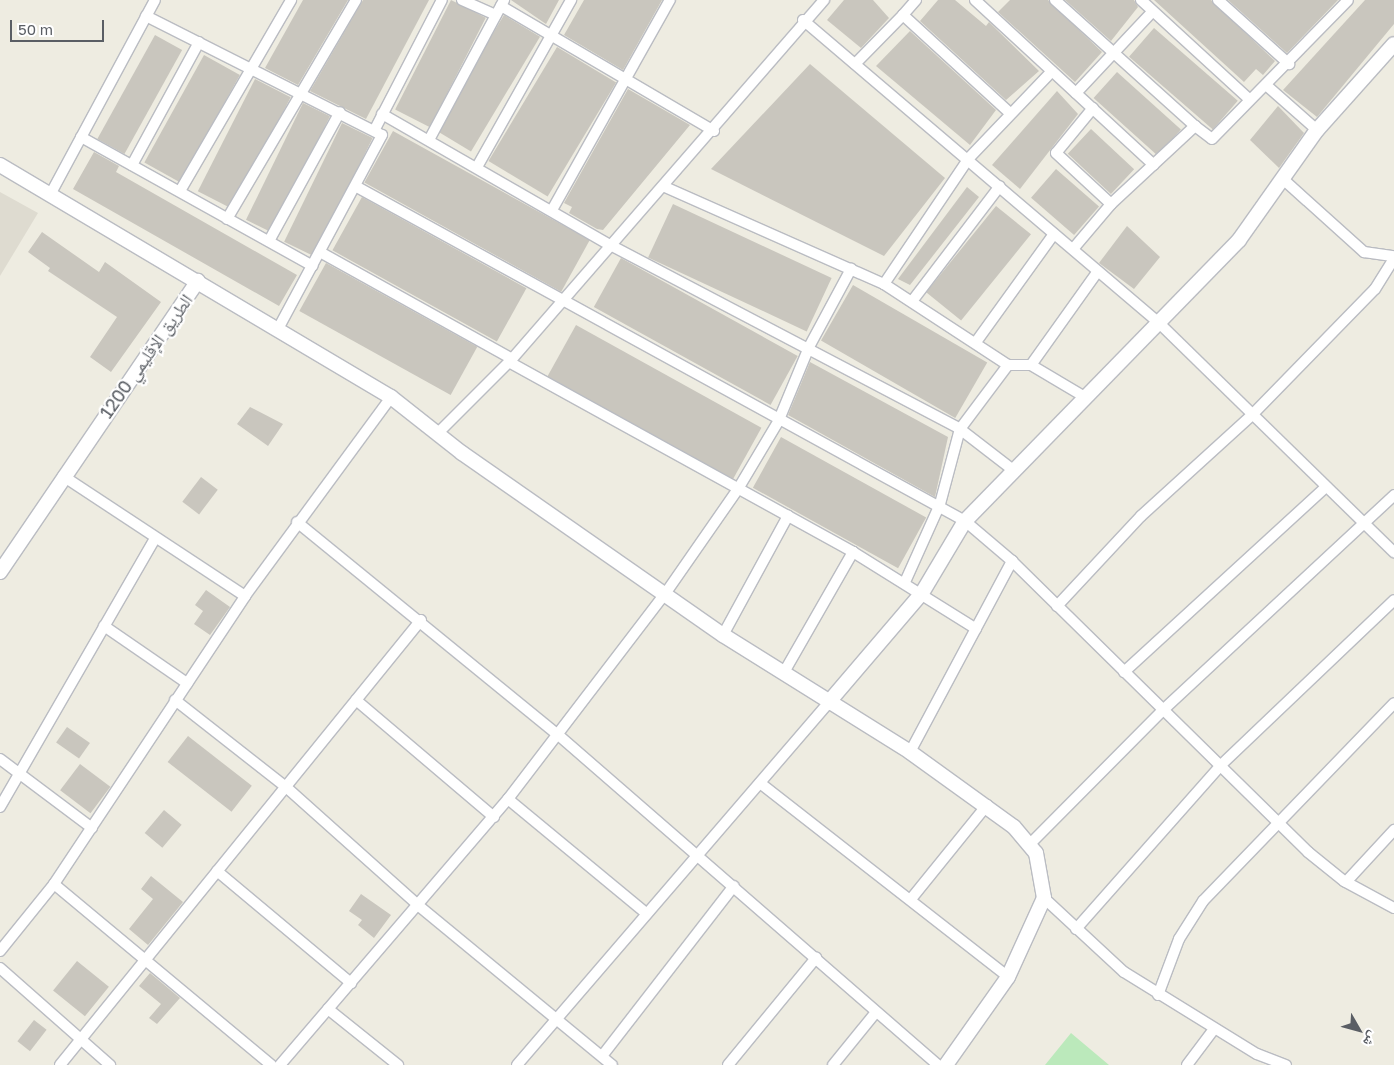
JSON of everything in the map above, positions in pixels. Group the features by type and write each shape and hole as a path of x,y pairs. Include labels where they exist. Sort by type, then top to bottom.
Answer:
{"street":[{"path":"50,194 154,0"},
{"path":"180,191 291,0"},
{"path":"227,219 304,94 356,0"},
{"path":"375,129 442,0"},
{"path":"462,0 500,7 552,34 714,131"},
{"path":"477,167 571,0"},
{"path":"552,210 670,0"},
{"path":"438,433 510,361 562,303 714,131 803,20 824,0"},
{"path":"855,64 916,0"},
{"path":"1055,0 1195,126 1212,139 1249,100 1289,64 1348,0"},
{"path":"1141,0 1249,100"},
{"path":"1218,0 1289,64"},
{"path":"980,1 1052,71 1154,165"},
{"path":"429,140 500,7"},
{"path":"1076,93 1116,55 1153,12"},
{"path":"903,15 1010,113"},
{"path":"146,16 375,129 382,140 279,327"},
{"path":"803,20 969,158 1054,234 1158,322 1251,416 1394,552"},
{"path":"132,165 199,42"},
{"path":"517,1065 922,593 965,521 1239,240 1284,180 1318,130 1394,44"},
{"path":"884,284 969,158 1052,71"},
{"path":"1266,85 1318,130"},
{"path":"1093,108 1056,153 1111,204"},
{"path":"269,241 340,112"},
{"path":"382,114 612,246 809,347 960,429 1013,470"},
{"path":"1073,250 1111,204 1195,126"},
{"path":"81,136 313,266"},
{"name":"الطريق الإقليمي 1200","path":"0,165 198,282 63,476 0,572"},
{"path":"1057,606 1141,516 1251,416 1381,282 1394,258 1364,252 1284,180"},
{"path":"357,186 562,303 778,422 940,504 965,521 1012,561 1278,822 1346,882 1394,908"},
{"path":"913,300 1000,186"},
{"path":"664,187 884,284 913,300 1008,365 1031,365 1085,398"},
{"path":"976,342 1054,234"},
{"path":"320,252 510,361 853,552 905,582 976,629"},
{"path":"280,1065 494,817 556,733 665,594 738,489 778,422 809,347 851,269"},
{"path":"1031,365 1098,271"},
{"path":"198,282 279,327 391,397 438,433 723,635 828,703 910,752 986,805 1031,843 1041,870 1044,898 1008,977 946,1065"},
{"path":"905,582 940,504 960,429 1008,365"},
{"path":"0,951 54,884 245,596 297,522 391,397"},
{"path":"63,476 155,539 245,596"},
{"path":"1124,672 1326,487"},
{"path":"1031,843 1163,710 1365,525 1394,495"},
{"path":"723,635 788,516"},
{"path":"297,522 421,620 556,733 938,1065"},
{"path":"0,808 21,776 104,626 155,539"},
{"path":"783,674 853,552"},
{"path":"910,752 1012,561"},
{"path":"1076,930 1221,765 1394,600"},
{"path":"60,1065 421,620"},
{"path":"104,626 186,683"},
{"path":"175,700 286,786 419,906 612,1065"},
{"path":"356,700 494,817"},
{"path":"1158,995 1187,924 1278,822 1394,703"},
{"path":"0,759 92,828"},
{"path":"760,783 911,899 1008,977"},
{"path":"508,799 647,914"},
{"path":"911,899 986,805"},
{"path":"1346,882 1394,830"},
{"path":"217,871 351,983"},
{"path":"54,884 271,1065"},
{"path":"602,1056 734,886"},
{"path":"1044,898 1076,930 1124,972 1214,1029 1286,1065"},
{"path":"728,1065 816,958"},
{"path":"0,968 110,1065"},
{"path":"328,1009 398,1065"},
{"path":"833,1065 876,1012"},
{"path":"1187,1065 1214,1029"}],"shaded area":[{"path":"0,192 38,213 0,276"}],"green space":[{"path":"1071,1033 1109,1065 1045,1065"}],"building":[{"path":"303,0 348,0 298,85 265,68"},
{"path":"363,0 429,0 366,119 310,91"},
{"path":"451,0 486,18 430,127 395,110"},
{"path":"511,0 559,0 546,24"},
{"path":"584,0 662,0 623,70 564,35"},
{"path":"844,0 873,0 889,18 861,48 827,20"},
{"path":"938,0 955,0 986,26 989,22 1039,71 1006,100 920,21"},
{"path":"1010,0 1048,0 1102,52 1075,82 998,12"},
{"path":"1065,0 1134,0 1138,7 1111,41"},
{"path":"1154,0 1211,0 1275,61 1263,75 1256,69 1244,82"},
{"path":"1228,0 1338,0 1287,53"},
{"path":"1365,0 1394,0 1394,24 1317,117 1283,90"},
{"path":"504,15 540,37 471,151 435,130"},
{"path":"1154,28 1238,101 1213,130 1129,57"},
{"path":"910,31 996,110 970,145 876,66"},
{"path":"155,35 182,50 124,154 97,139"},
{"path":"557,47 616,83 548,197 488,161"},
{"path":"204,55 240,75 180,182 144,163"},
{"path":"810,64 945,178 884,256 711,169"},
{"path":"1117,72 1181,130 1157,156 1094,98"},
{"path":"255,79 291,97 233,209 198,191"},
{"path":"628,89 690,125 603,230 597,229 569,213 572,207 564,203"},
{"path":"1057,91 1078,114 1020,189 992,165"},
{"path":"303,103 330,116 273,233 246,220"},
{"path":"1278,106 1304,133 1279,168 1250,140"},
{"path":"342,123 373,138 315,257 284,242"},
{"path":"1091,129 1134,169 1111,194 1068,154"},
{"path":"393,131 590,240 561,292 364,183"},
{"path":"94,152 119,166 116,172 297,275 279,306 73,189"},
{"path":"1056,169 1099,206 1074,235 1031,198"},
{"path":"967,187 979,197 910,285 898,279"},
{"path":"362,197 526,288 497,341 332,250"},
{"path":"673,204 832,278 807,331 648,257"},
{"path":"996,206 1031,234 961,321 926,292"},
{"path":"1127,226 1160,257 1134,289 1099,263"},
{"path":"42,232 99,272 105,262 161,302 111,372 90,357 117,317 48,271 50,268 28,252"},
{"path":"621,258 798,356 771,405 594,307"},
{"path":"326,263 477,347 451,395 299,311"},
{"path":"853,285 987,362 955,418 821,340"},
{"path":"576,325 761,428 733,479 547,377"},
{"path":"810,362 948,437 935,497 788,415"},
{"path":"250,407 283,424 268,446 237,424"},
{"path":"781,437 926,517 898,568 753,488"},
{"path":"201,477 218,490 199,514 182,502"},
{"path":"206,590 230,607 210,635 194,624 203,611 195,605"},
{"path":"67,727 90,743 79,759 56,743"},
{"path":"188,736 252,786 232,812 168,762"},
{"path":"80,764 110,787 90,813 60,790"},
{"path":"164,810 182,825 162,848 145,833"},
{"path":"151,876 183,902 148,945 129,929 153,899 141,889"},
{"path":"361,894 391,915 374,938 358,925 362,920 349,911"},
{"path":"77,961 109,987 85,1016 53,991"},
{"path":"150,973 180,998 157,1024 149,1018 161,1004 139,986"},
{"path":"34,1020 47,1030 30,1051 17,1041"}]}
